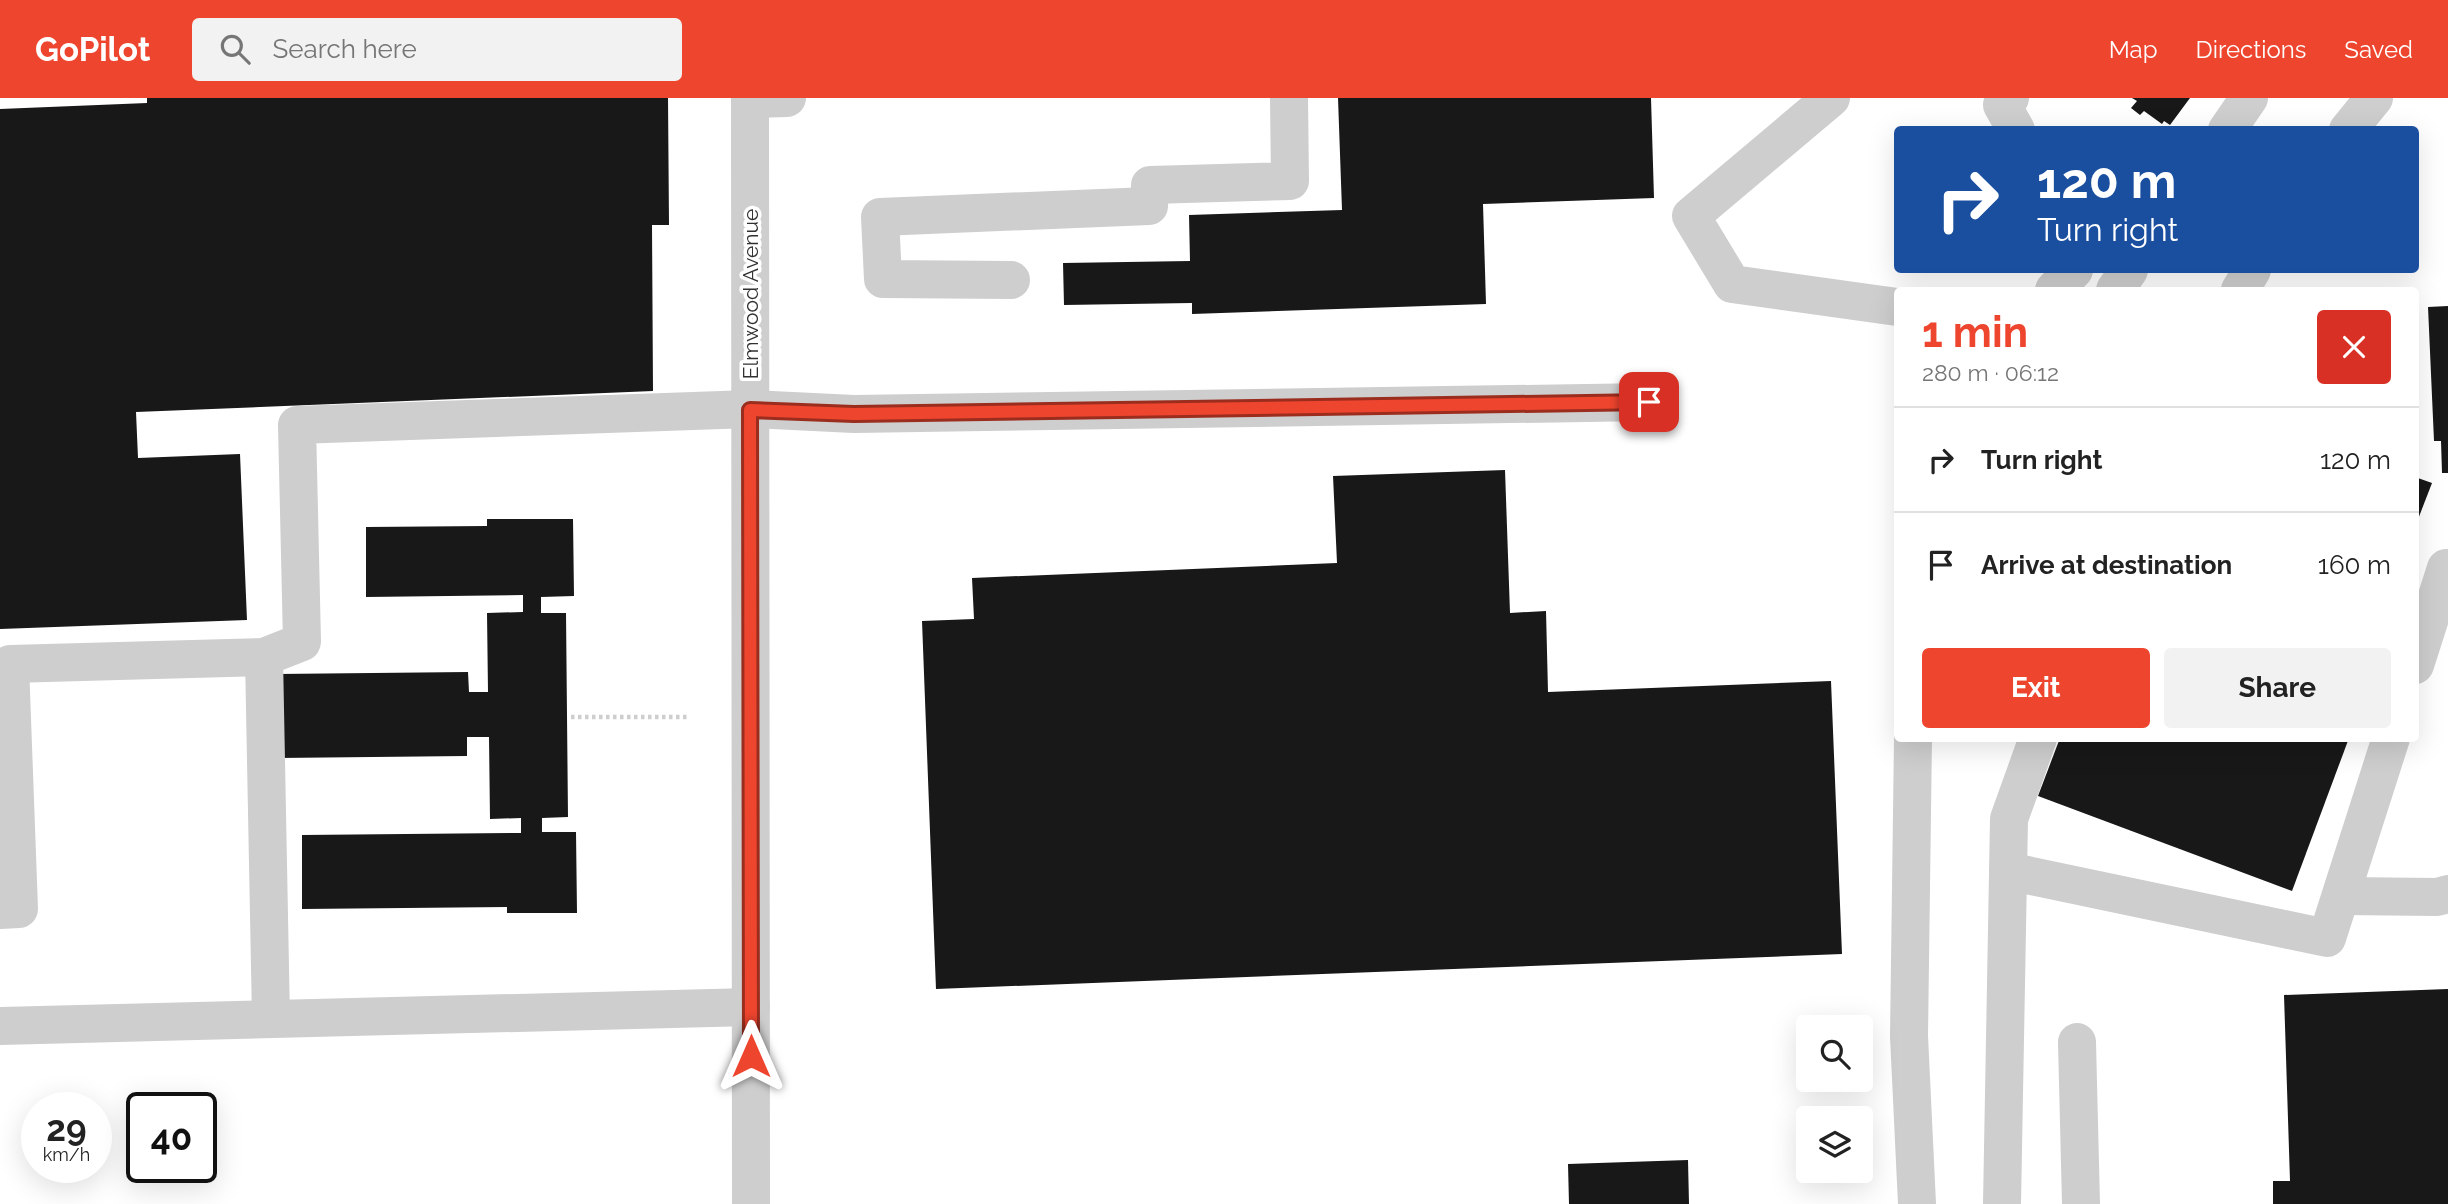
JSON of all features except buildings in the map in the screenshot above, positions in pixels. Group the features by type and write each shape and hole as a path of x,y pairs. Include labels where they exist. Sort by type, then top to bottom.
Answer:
{"street":[{"name":"Elmwood Avenue","path":"751,1204 750,410 762,98"},
{"path":"1011,280 883,279 880,217 1149,206 1150,185 1290,181 1289,98"},
{"path":"1831,98 1691,216 1732,284 1894,307"},
{"path":"2230,126 2249,98"},
{"path":"2351,126 2374,98"},
{"path":"2057,287 2071,273"},
{"path":"0,910 19,909 10,664 264,657 302,642 297,425 750,410 854,414 1649,402"},
{"path":"2419,652 2448,568"},
{"path":"264,657 271,1019"},
{"path":"1913,742 1909,1036 1917,1204"},
{"path":"2002,1204 2009,819 2037,742"},
{"path":"2008,871 2327,938 2390,742"},
{"path":"2341,896 2437,897 2448,894"},
{"path":"0,1026 751,1007"},
{"path":"2077,1042 2081,1204"}],"path":[{"path":"572,717 688,717"}],"route":[{"path":"751,1056 750,410 854,414 1649,402"}]}
